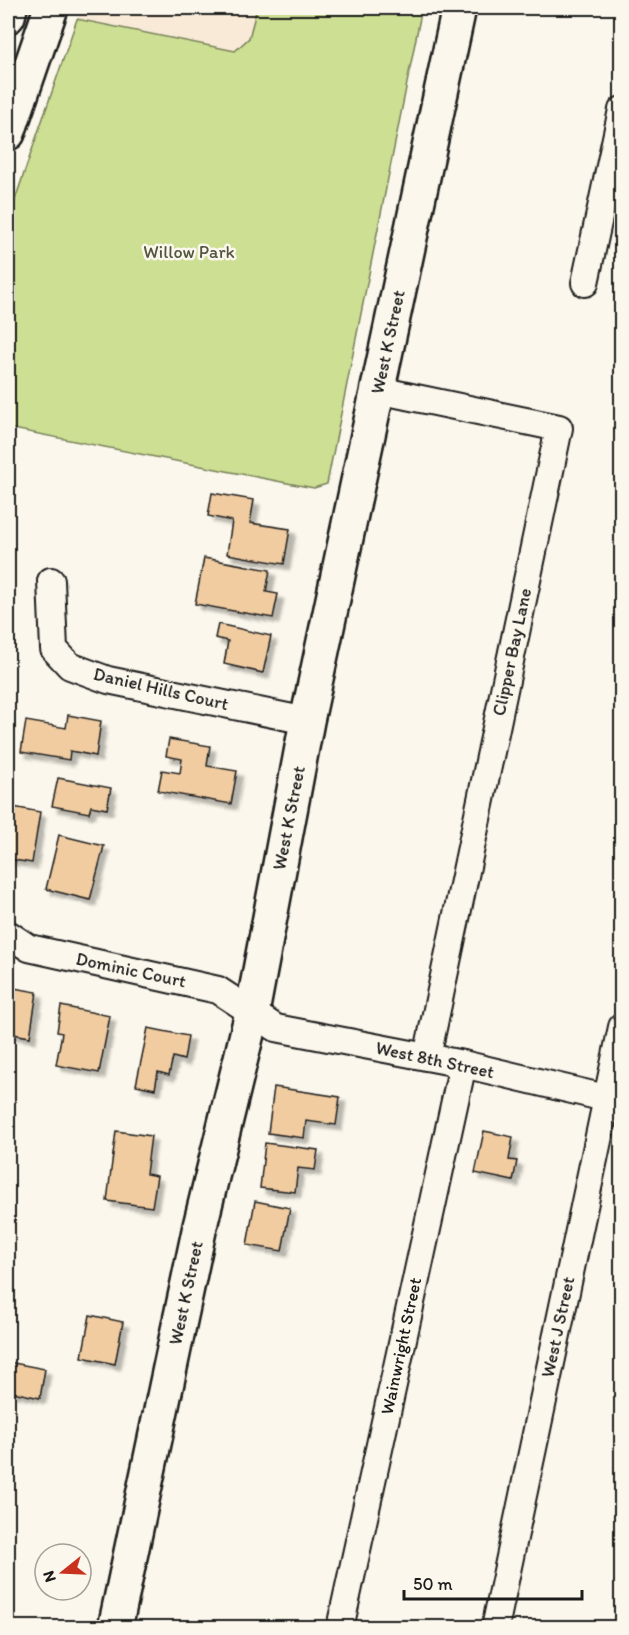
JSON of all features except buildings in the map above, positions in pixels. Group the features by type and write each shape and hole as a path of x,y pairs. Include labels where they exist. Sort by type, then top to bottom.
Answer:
{"street":[{"path":"8,16 10,8"},
{"path":"8,133 51,8"},
{"name":"West K Street","path":"115,1628 200,1226 252,1013 308,721 459,8"},
{"path":"585,283 621,110"},
{"name":"Clipper Bay Lane","path":"378,390 560,428 427,1057"},
{"name":"Daniel Hills Court","path":"51,581 54,649 70,666 108,680 308,721"},
{"name":"Dominic Court","path":"8,934 29,948 218,990 252,1013"},
{"name":"West 8th Street","path":"252,1013 276,1028 463,1064 614,1100"},
{"name":"West J Street","path":"495,1628 614,1100 621,1028"},
{"name":"Wainwright Street","path":"340,1628 463,1064"}],"shaded area":[{"path":"81,8 257,8 249,38 235,51 77,19"}],"green space":[{"name":"Willow Park","path":"257,8 422,8 327,484 314,488 8,428 8,220 77,19 235,51 249,38"}]}
